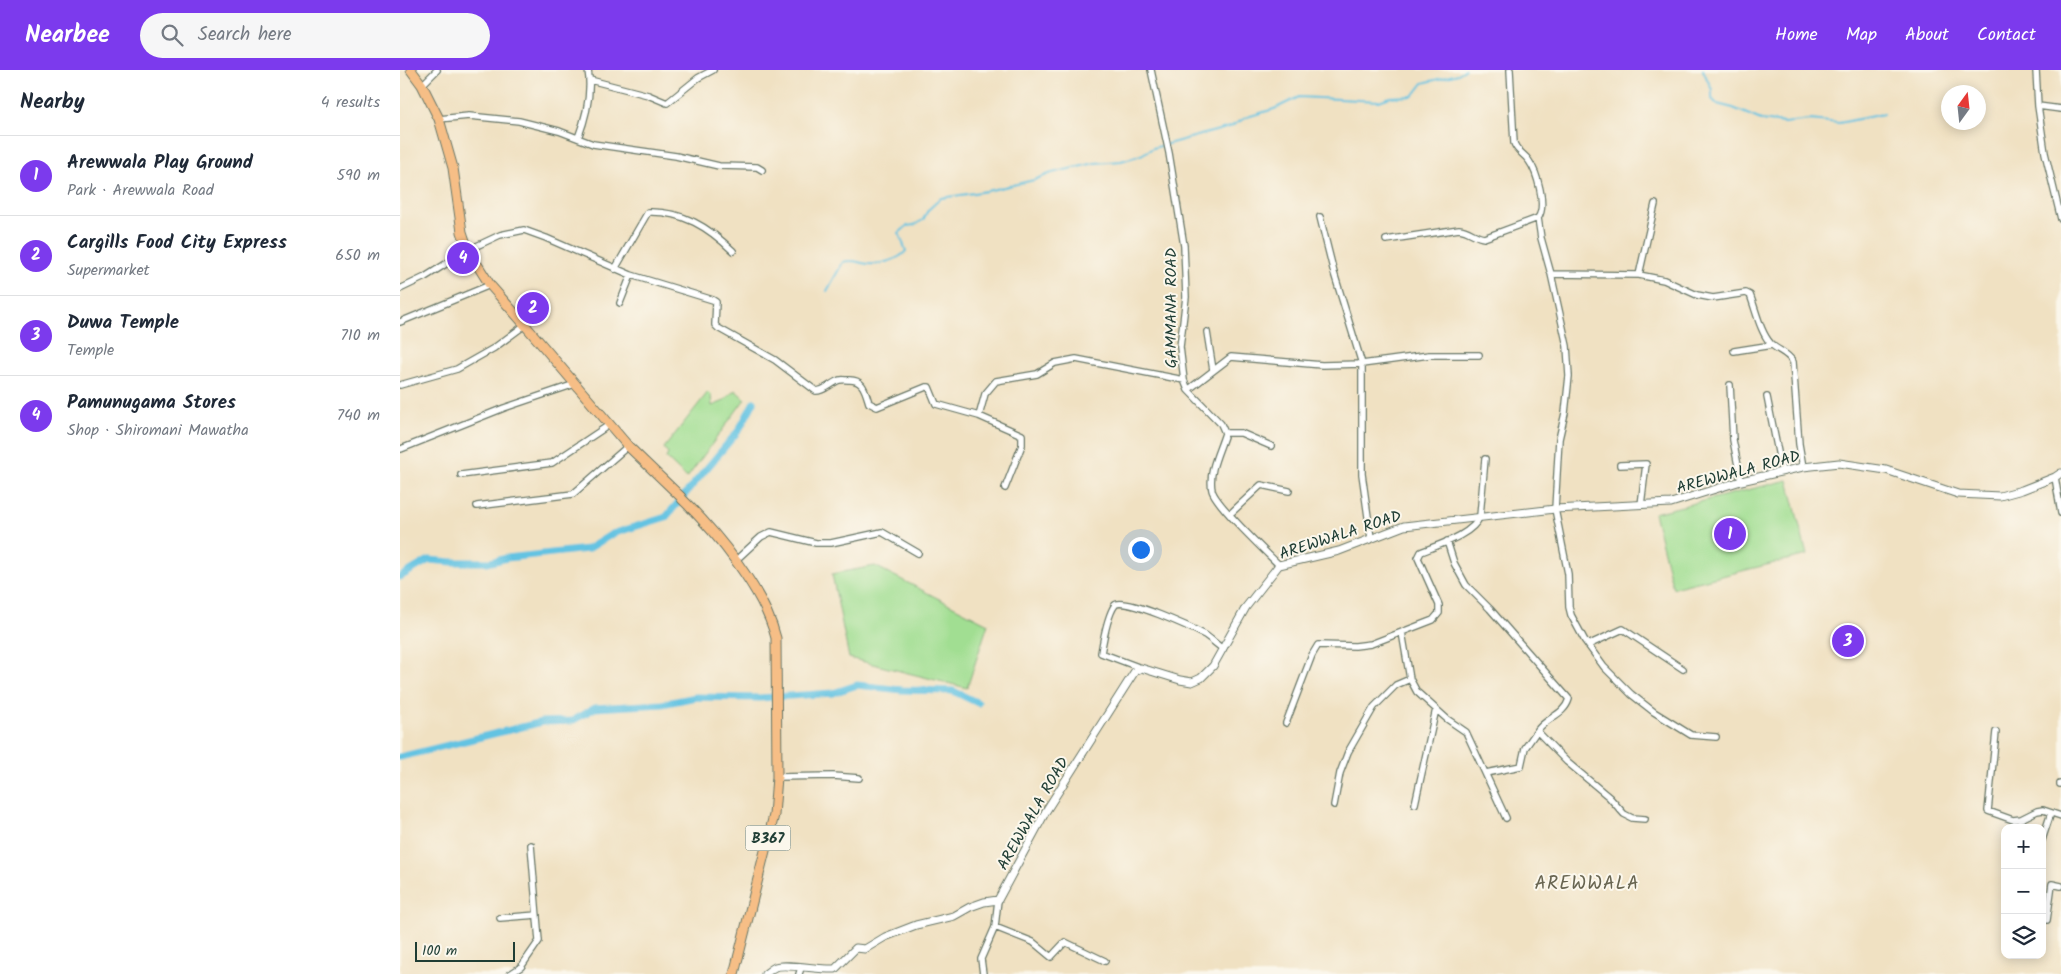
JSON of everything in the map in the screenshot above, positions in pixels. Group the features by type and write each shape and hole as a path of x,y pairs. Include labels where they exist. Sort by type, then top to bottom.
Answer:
{"main road":[{"name":"B367","path":"411,70 422,85 439,119 453,168 462,232 468,250 490,285 526,325 609,425 681,498 736,560 774,628 776,638 777,697 777,778 774,815 734,974"}],"street":[{"path":"422,85 438,70"},
{"path":"578,138 586,116 590,80 588,70"},
{"path":"590,80 648,95 667,103 698,78 713,70"},
{"name":"GAMMANA ROAD","path":"1151,70 1167,144 1184,246 1186,297 1180,347 1184,380 1188,390 1221,424 1225,433"},
{"path":"1386,240 1459,229 1470,231 1480,238 1484,238 1538,218 1541,214 1542,204 1535,172 1528,160 1516,149 1514,143 1510,70"},
{"path":"2036,70 2038,106 2045,153 2061,219"},
{"path":"2038,106 2061,109"},
{"path":"439,119 468,116 519,121 559,131 593,144 676,156 718,166 758,167 762,170"},
{"path":"1639,274 1655,204"},
{"path":"615,269 648,212 688,218 718,236 733,250"},
{"path":"1320,217 1334,273 1362,364 1362,474 1371,538"},
{"path":"1538,218 1567,346 1569,376 1565,413 1559,439 1555,509 1568,574 1571,615 1588,645 1604,667 1624,687 1654,712 1691,735 1716,737"},
{"path":"400,289 426,277 468,250 500,234 524,230 631,275 713,300 716,302 715,325 718,328 775,360 816,391 822,391 839,380 854,380 862,383 869,403 877,407 929,387 936,404 979,416 1022,434 1022,445 1005,488"},
{"path":"1551,274 1639,274 1664,280 1697,295 1713,298 1750,295 1766,337 1772,345 1788,354 1792,362 1799,444 1803,467"},
{"path":"620,303 631,275"},
{"path":"400,322 490,285"},
{"path":"400,385 458,369 494,348 526,325"},
{"path":"1207,332 1213,370"},
{"path":"1734,351 1772,345"},
{"path":"1188,390 1231,357 1322,365 1362,364 1429,355 1479,355"},
{"path":"979,416 985,394 996,382 1038,374 1055,363 1062,361 1076,359 1184,380"},
{"path":"401,449 504,408 576,384"},
{"path":"1730,385 1733,440 1741,481"},
{"path":"1767,398 1782,472"},
{"path":"461,475 552,463 609,425"},
{"path":"1271,446 1240,433 1225,433 1212,475 1212,491 1230,514 1279,565"},
{"path":"477,506 573,494 628,446"},
{"path":"1286,723 1312,655 1318,645 1355,646 1372,644 1433,620 1438,614 1439,605 1418,558 1421,552 1447,542 1471,529 1478,522 1485,458"},
{"name":"AREWWALA ROAD","path":"998,900 1046,811 1135,671 1142,668 1192,682 1201,678 1209,671 1223,649 1246,607 1279,565 1339,551 1404,526 1555,509 1671,503 1741,481 1803,467 1839,463 1860,465 1886,470 1958,494 2000,496 2022,490 2058,475"},
{"path":"1620,465 1646,464 1641,505"},
{"path":"2058,475 2061,513"},
{"path":"1230,514 1261,485 1289,491"},
{"path":"736,560 761,537 771,532 816,544 831,543 882,532 918,553"},
{"path":"1447,542 1454,563 1466,585 1490,609 1569,699 1566,707 1541,725 1524,748 1521,766 1486,773"},
{"path":"1142,668 1101,653 1108,620 1115,605 1118,603 1126,603 1163,616 1204,635 1223,649"},
{"path":"1588,645 1623,629 1683,668"},
{"path":"1402,632 1410,679 1417,692 1447,719 1466,732 1506,818"},
{"path":"1334,805 1340,774 1348,752 1374,707 1396,686 1410,679"},
{"path":"1415,804 1436,709"},
{"path":"1537,731 1567,762 1609,797 1624,814 1632,818 1646,819"},
{"path":"1996,732 1988,811 2013,820 2021,819 2037,810 2061,816"},
{"path":"777,778 833,776 859,778"},
{"path":"2046,828 2051,813"},
{"path":"510,974 521,966 539,941 531,844"},
{"path":"2047,920 2052,884 2061,886"},
{"path":"765,974 782,966 800,971 835,968 856,948 865,949 885,937 916,925 954,916 970,907 998,900 995,927 981,959 983,974"},
{"path":"500,918 537,915"},
{"path":"995,927 1033,942 1051,957 1065,942 1106,961"}],"green space":[{"path":"735,390 745,399 687,478 666,458 668,454 664,448 708,392 711,395 712,406 722,402"},
{"path":"1788,480 1807,555 1673,588 1654,513"},
{"path":"875,566 988,624 967,688 849,658 832,574"}],"waterway":[{"path":"827,291 843,262 853,261 878,264 903,254 906,251 899,233 907,226 914,225 923,220 928,210 941,198 987,191 1095,163 1121,161 1141,155 1153,148 1230,127 1247,117 1274,109 1299,97 1379,101 1390,97 1413,96 1423,83 1458,74 1465,70"},
{"path":"1703,70 1712,90 1712,99 1717,104 1733,108 1761,120 1784,123 1810,120 1839,123 1883,114"},
{"path":"400,577 429,560 491,562 507,558 588,549 612,534 666,517 739,430 754,402"},
{"path":"400,757 542,722 572,721 595,708 662,704 696,697 760,698 833,693 857,685 902,690 953,691 978,703"}],"place":[{"name":"Pamunugama Stores","path":"463,258"},
{"name":"Cargills Food City Express","path":"533,308"},
{"name":"Arewwala Play Ground","path":"1730,534"},
{"name":"Duwa Temple","path":"1848,641"}],"district":[{"name":"AREWWALA","path":"1587,882"}]}
